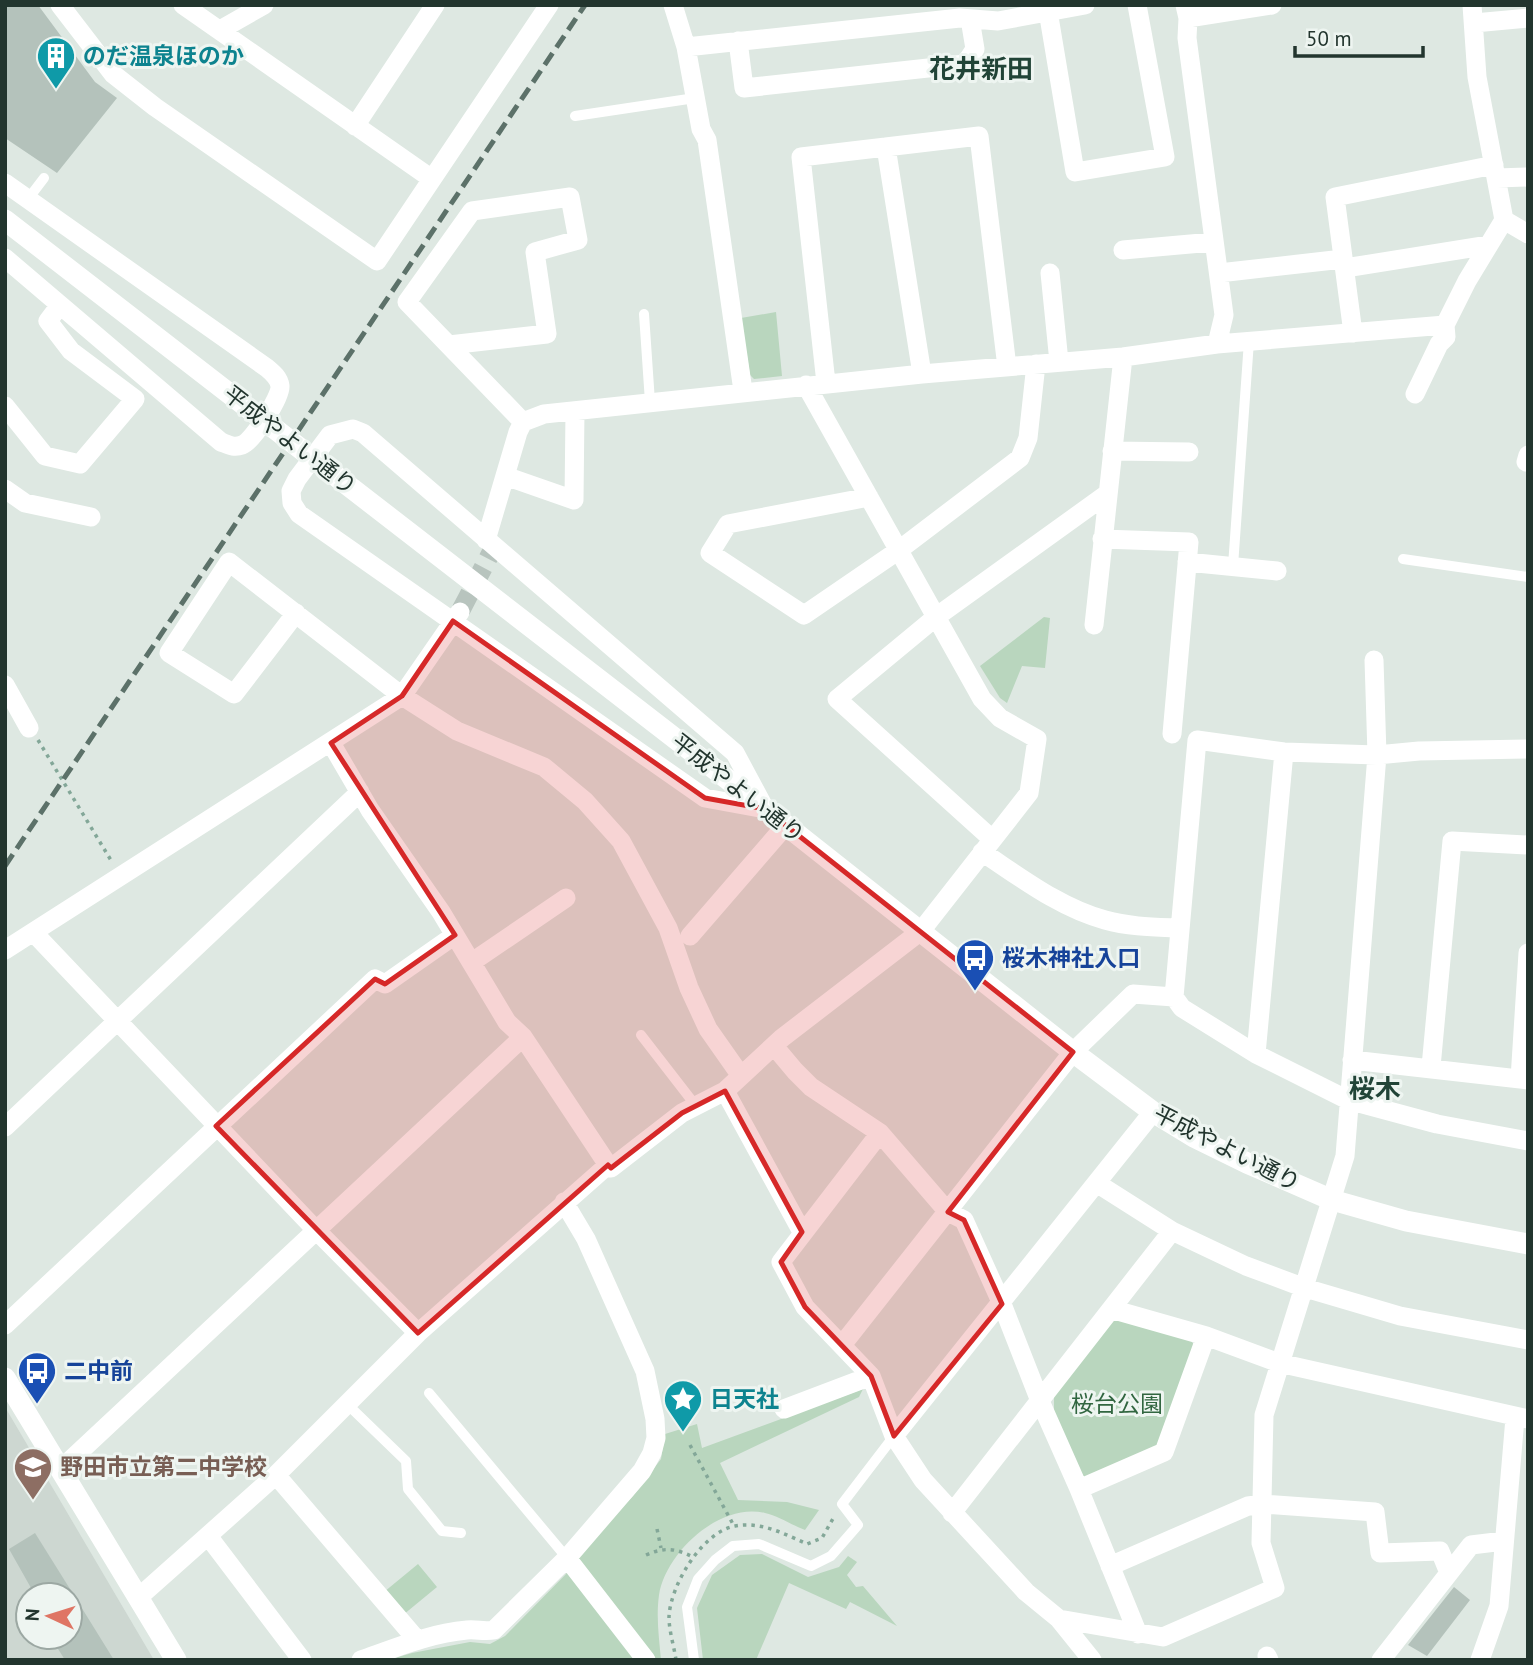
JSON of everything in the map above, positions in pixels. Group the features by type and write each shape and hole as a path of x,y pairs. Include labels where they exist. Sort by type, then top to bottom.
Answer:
{"street":[{"path":"60,5 113,74 155,107 377,261 549,5"},
{"path":"183,5 432,179"},
{"path":"220,30 264,5"},
{"path":"355,126 435,5"},
{"path":"673,5 686,47 701,129 707,140 743,391"},
{"path":"686,47 962,14 998,21 1048,9 1085,5"},
{"path":"1048,9 1074,172 1165,158 1137,5"},
{"path":"1217,344 1224,314 1186,38 1187,12 1272,5"},
{"path":"738,41 744,89 965,64 975,49 962,14"},
{"path":"1415,394 1439,344 1446,337 1446,325 1466,281 1504,220 1477,77 1473,14 1528,18"},
{"path":"826,383 801,157 979,136 1007,367"},
{"path":"886,147 922,374"},
{"path":"1353,333 1335,197 1496,172 1528,177"},
{"path":"5,183 267,368 275,375 280,386 278,397 250,440 232,447 221,442 5,258"},
{"path":"449,345 547,334 535,252 578,240 570,197 472,211 407,302 523,422"},
{"name":"平成やよい通り","path":"5,219 1153,1112 1194,1137 1332,1200 1406,1221 1528,1244"},
{"path":"1504,220 1528,234"},
{"path":"1123,250 1213,242"},
{"path":"1219,274 1344,263 1489,244"},
{"path":"1050,273 1059,362"},
{"path":"5,407 45,456 80,464 135,399 71,351 48,321 60,305"},
{"path":"523,422 544,414 743,391 1123,358 1217,344 1446,325"},
{"path":"1094,625 1123,358"},
{"path":"869,497 727,524 710,553 804,615 899,550 1020,458 1028,438 1036,364"},
{"path":"331,743 360,792 456,935 507,1022 523,1037 611,1168 682,1113 725,1091 774,1046 922,931 1029,793 1037,739 1000,718 982,699 806,385"},
{"path":"505,476 574,500 575,411"},
{"path":"486,540 523,422"},
{"path":"353,429 363,433 736,754 765,809 705,798 457,615 299,514 292,503 291,491 330,435 353,429"},
{"path":"1112,451 1189,452"},
{"path":"5,489 25,503 91,517"},
{"path":"1107,494 936,617 837,699 987,845 1058,901 1103,920 1133,926 1180,929"},
{"path":"1102,539 1189,542 1172,734"},
{"path":"296,613 234,694 169,653 229,562 296,613 402,696 457,732 544,768 585,801 621,841 668,928 689,988 708,1029 741,1076"},
{"path":"1187,562 1277,570"},
{"path":"5,950 402,696 457,615"},
{"path":"1059,1619 1163,1637 1275,1588 1261,1543 1264,1415 1345,1156 1377,755 1374,660"},
{"path":"5,685 30,728"},
{"path":"1528,749 1419,751 1377,755 1284,752 1197,740 1174,997 1182,1008 1256,1054 1348,1100 1437,1125 1528,1140"},
{"path":"1256,1054 1284,752"},
{"path":"5,1127 360,792"},
{"path":"690,936 786,825"},
{"path":"1431,1067 1452,841 1528,845"},
{"path":"472,962 566,898"},
{"path":"33,932 216,1126 418,1333"},
{"path":"5,1325 375,979 386,984 456,935"},
{"path":"1352,1060 1431,1067 1524,1080 1528,953"},
{"path":"842,1345 1073,1052 1133,995 1174,997"},
{"path":"61,1469 523,1037"},
{"path":"774,1046 811,1087 880,1133 948,1212 964,1220 1002,1304 1138,1634"},
{"path":"725,1091 802,1232"},
{"path":"894,1436 1153,1112"},
{"path":"880,1133 781,1262 805,1307 871,1376 894,1436 923,1480 1026,1592 1059,1619 1092,1660"},
{"path":"139,1597 276,1475 418,1333 608,1165"},
{"path":"1098,1184 1172,1231 1246,1266 1305,1288 1401,1316 1528,1340"},
{"path":"361,1660 417,1640 468,1630 494,1630 567,1558 642,1471 652,1453 656,1438 655,1419 645,1371 586,1239 564,1202"},
{"path":"952,1513 1172,1231"},
{"path":"1111,1309 1206,1336 1279,1363 1521,1418 1504,1541 1499,1606 1480,1660"},
{"path":"1079,1489 1164,1452 1206,1336"},
{"path":"784,1409 871,1376"},
{"path":"5,1378 176,1660"},
{"path":"276,1475 417,1640"},
{"path":"1110,1566 1248,1506 1263,1504 1375,1512 1380,1553 1440,1551 1448,1573"},
{"path":"208,1536 302,1660"},
{"path":"1381,1660 1471,1545 1504,1541"},
{"path":"567,1558 646,1660"}],"lane":[{"path":"575,116 695,98"},
{"path":"28,199 44,178"},
{"path":"643,314 650,402"},
{"path":"1233,566 1249,341"},
{"path":"1403,559 1528,577"},
{"path":"640,1035 696,1106"},
{"path":"429,1393 567,1558"},
{"path":"347,1404 406,1461 408,1489 442,1531 461,1533"},
{"path":"694,1660 687,1608 698,1579 715,1560 733,1546 759,1544 811,1566 831,1556 859,1525 842,1504 894,1436"}],"path":[{"path":"30,728 120,876"},
{"path":"690,1445 734,1526"},
{"path":"657,1529 661,1548"},
{"path":"646,1555 661,1548 679,1550 693,1557"}],"highlighted area":[{"path":"453,621 705,798 765,809 1073,1052 948,1212 964,1220 1002,1304 894,1436 871,1376 805,1307 781,1262 802,1232 725,1091 682,1113 611,1168 608,1165 418,1333 216,1126 375,979 385,984 455,935 331,743 402,696"}],"shaded area":[{"name":"野田市立第二中学校","path":"5,1407 154,1660 5,1660"}],"green space":[{"path":"776,312 782,376 754,379 750,375 741,318"},
{"path":"1044,617 1050,618 1045,668 1022,666 1007,703 1000,698 980,666"},
{"name":"桜台公園","path":"1113,1317 1191,1340 1195,1347 1162,1448 1081,1482 1054,1414 1054,1394"},
{"path":"863,1389 859,1397 720,1463 738,1500 787,1502 819,1510 805,1530 765,1513 730,1515 698,1534 684,1547 672,1562 659,1595 661,1660 388,1660 470,1642 490,1644 505,1636 566,1574 580,1551 633,1496 661,1459 665,1434 697,1424 702,1448"},
{"path":"762,1554 808,1577 839,1567 848,1556 857,1562 847,1575 856,1587 863,1586 897,1626 850,1602 846,1609 789,1583 756,1660 703,1660 697,1608 712,1575 740,1555"},
{"path":"418,1564 437,1587 403,1615 384,1592"}],"building":[{"name":"のだ温泉ほのか","path":"5,5 38,5 95,82 117,98 57,173 5,138"},
{"path":"35,1533 65,1581 27,1581 9,1549"},
{"path":"1454,1587 1470,1600 1427,1656 1408,1645"},
{"path":"84,1612 114,1660 65,1660 59,1651 84,1651"}],"tunnel":[{"path":"461,610 494,547"}],"railway":[{"path":"5,866 585,5"}],"place":[{"name":"のだ温泉ほのか","path":"56,90"},
{"name":"桜木神社入口","path":"975,992"},
{"name":"二中前","path":"37,1405"},
{"name":"日天社","path":"683,1433"},
{"name":"野田市立第二中学校","path":"33,1501"}],"district":[{"name":"花井新田","path":"981,69"},
{"name":"桜木","path":"1375,1089"}]}
